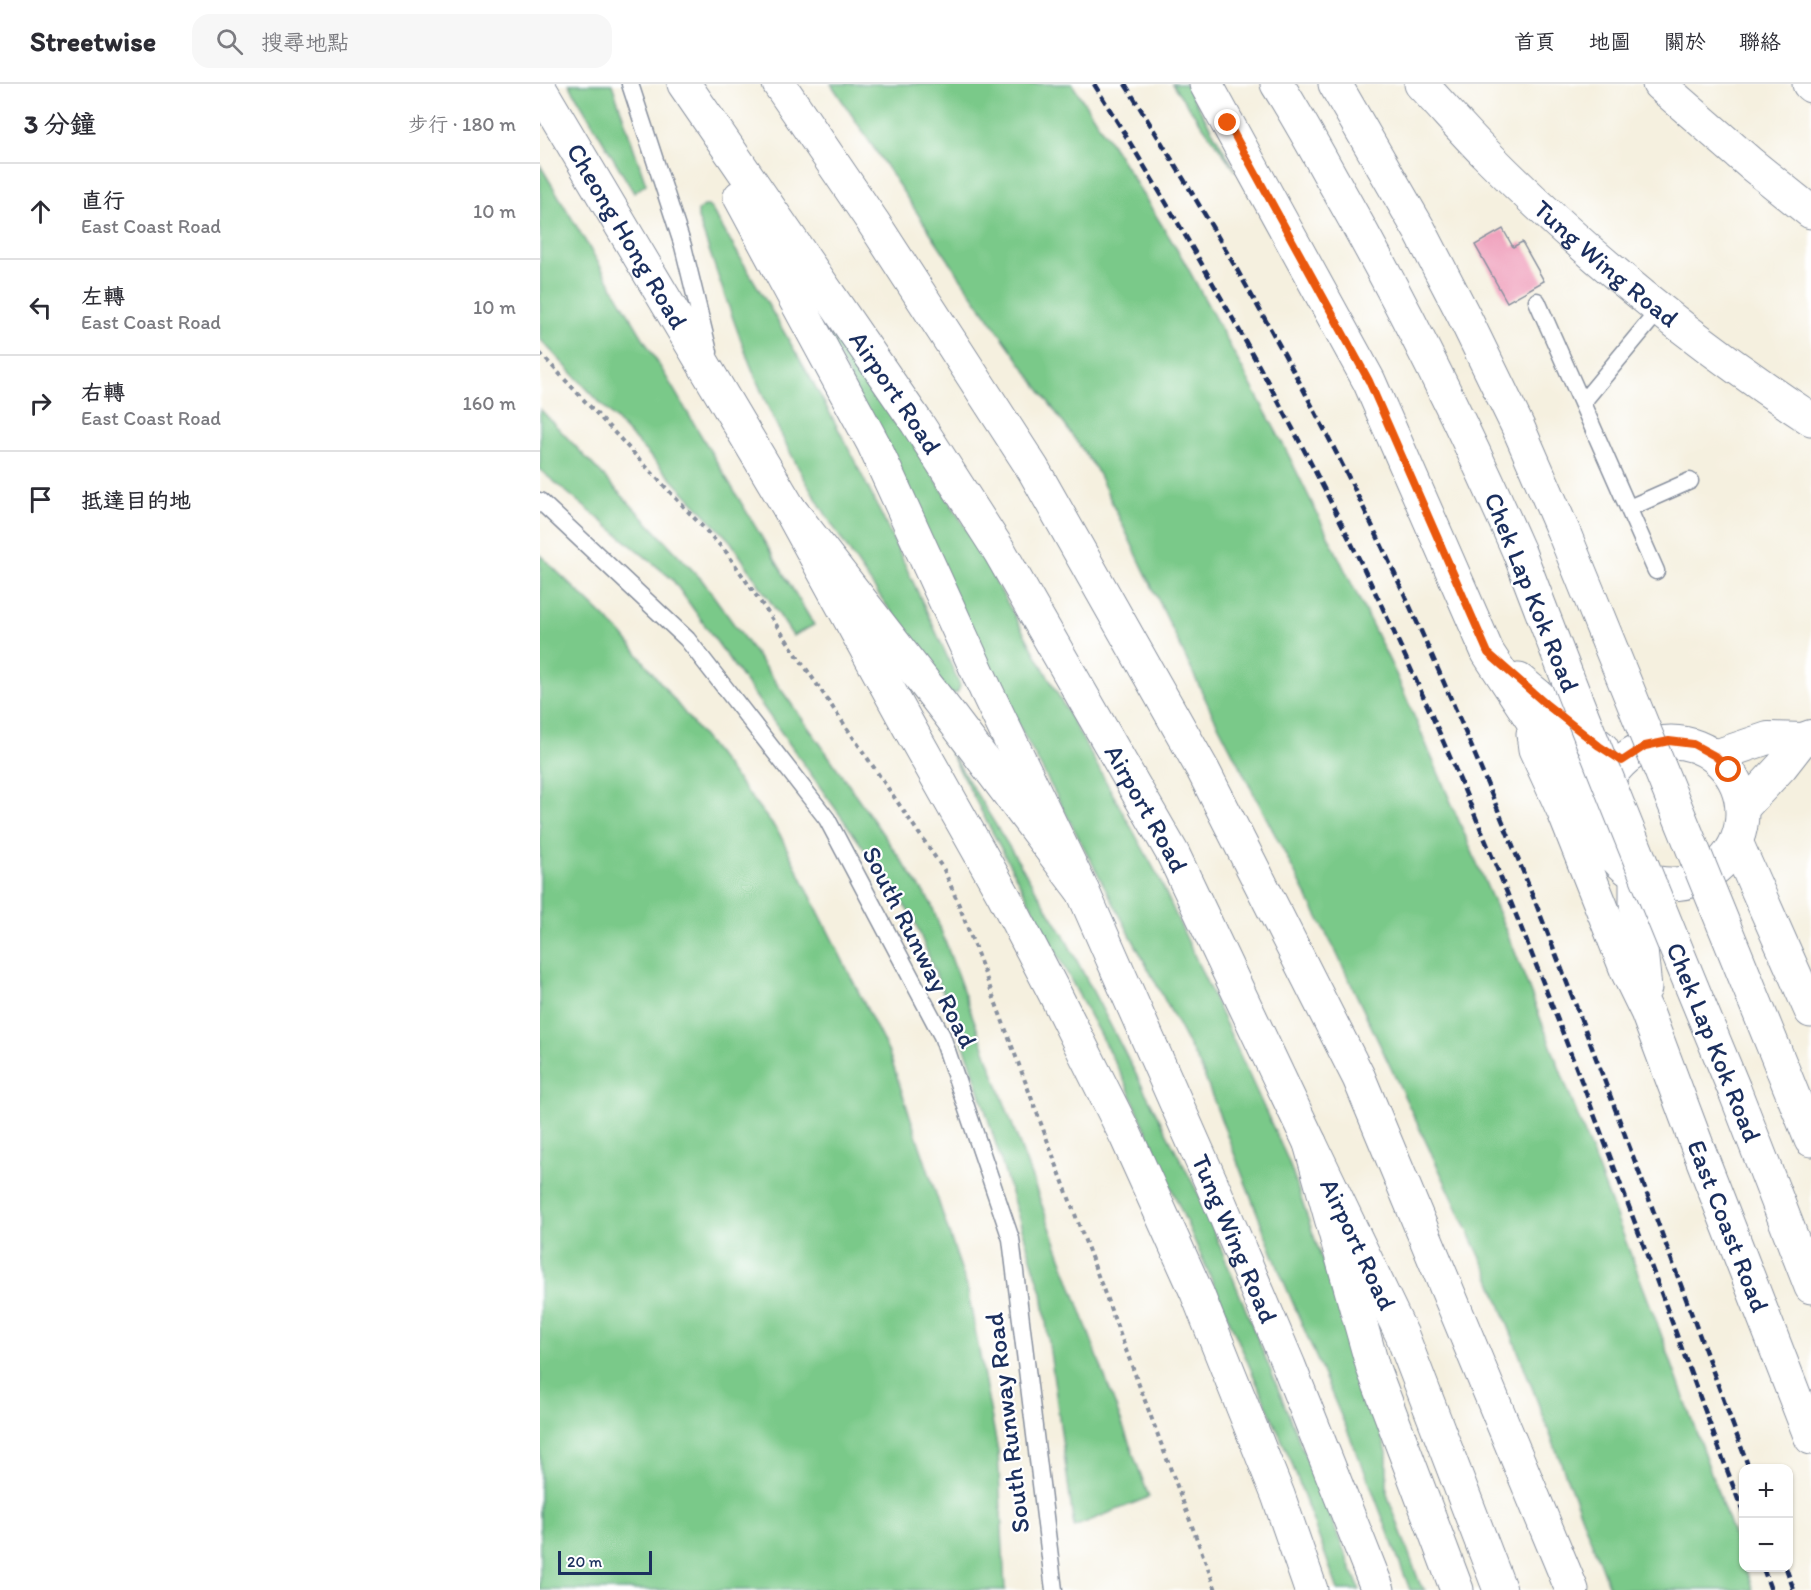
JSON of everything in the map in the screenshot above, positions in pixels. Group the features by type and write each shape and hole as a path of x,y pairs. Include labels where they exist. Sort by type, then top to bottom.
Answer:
{"main road":[{"path":"679,84 873,443 986,690 1083,892"},
{"name":"Airport Road","path":"684,84 917,423 1000,552 1173,854 1402,1335 1500,1590"},
{"path":"779,84 873,222 1033,469 1203,770 1359,1078 1572,1590"},
{"name":"East Coast Road","path":"1206,84 1369,381 1488,653 1532,720 1574,772 1599,813 1603,835 1609,849 1618,861 1636,876 1658,883 1681,884 1702,878 1722,864 1737,843 1742,826 1743,808 1736,781 1715,756 1693,744 1669,741 1645,746 1622,761 1610,776 1604,789 1599,813"},
{"name":"Chek Lap Kok Road","path":"1277,84 1373,251 1476,453 1519,552 1642,867 1734,1089 1811,1287"},
{"name":"Chek Lap Kok Road","path":"1335,84 1420,231 1518,427 1564,533 1811,1140"},
{"name":"Tung Wing Road","path":"1421,84 1485,153 1601,262 1659,310 1811,418"},
{"path":"1659,84 1751,164 1811,212"},
{"name":"Cheong Hong Road","path":"540,89 716,382"},
{"path":"716,382 789,508 1003,894 1126,1136 1197,1293 1278,1495 1311,1590"},
{"path":"789,508 1083,892"},
{"name":"East Coast Road","path":"1488,653 1547,705 1622,761"},
{"name":"East Coast Road","path":"1532,720 1535,749 1563,810 1627,970 1647,1012 1811,1438"},
{"path":"1737,843 1811,1011"},
{"name":"East Coast Road","path":"1636,876 1636,902 1647,1012"},
{"name":"Tung Wing Road","path":"1083,892 1211,1182 1289,1366 1378,1590"},
{"path":"1310,1143 1373,1368 1457,1590"}],"street":[{"path":"1715,756 1768,738 1807,738"},
{"path":"1743,808 1807,738"}],"lane":[{"path":"630,84 683,246 716,382"},
{"path":"1537,301 1656,571"},
{"path":"1582,403 1659,310"},
{"path":"1629,508 1690,481"},
{"name":"South Runway Road","path":"540,501 687,639 827,819 942,1036 1011,1239 1054,1590"}],"path":[{"path":"540,353 727,553 944,870 1216,1590"}],"green space":[{"path":"569,84 612,84 646,184 634,193"},
{"path":"831,84 1072,84 1184,261 1284,446 1396,674 1515,952 1660,1331 1739,1551 1739,1572 1747,1572 1753,1590 1610,1590 1488,1273 1337,954 1212,713 1096,469 962,280"},
{"path":"1172,84 1185,84 1236,171"},
{"path":"540,165 814,625 793,636 731,542 540,339"},
{"path":"704,206 712,210 827,407 873,497 959,683 957,693 948,692 866,576 826,516 791,454 751,367 729,308 698,218 698,211"},
{"path":"826,329 893,411 966,528 1158,876 1288,1160 1387,1452 1387,1494 1420,1584 1425,1590 1410,1590 1368,1479 1281,1275 1202,1070 1006,701"},
{"path":"540,409 702,580 931,903 1149,1497 1074,1527 1042,1293 970,1061 914,919 672,579 540,470"},
{"path":"540,555 623,635 779,833 889,1053 967,1287 998,1451 1005,1590 540,1590"},
{"path":"944,741 1063,934 1200,1197 1360,1590 1338,1590 1291,1461 1125,1082"}],"building":[{"path":"1503,229 1513,247 1522,242 1544,281 1507,302 1475,245"}],"railway":[{"path":"1094,84 1178,223 1258,364 1334,508 1404,654 1540,974 1739,1502"},
{"path":"1125,84 1184,180 1269,327 1348,476 1405,597 1460,719 1561,967 1748,1464"},
{"path":"1764,1572 1771,1590"},
{"path":"1787,1572 1794,1590"}],"route":[{"path":"1228,123 1369,381 1488,653 1547,705 1622,761 1645,746 1669,741 1693,744 1715,756 1729,770"}]}
